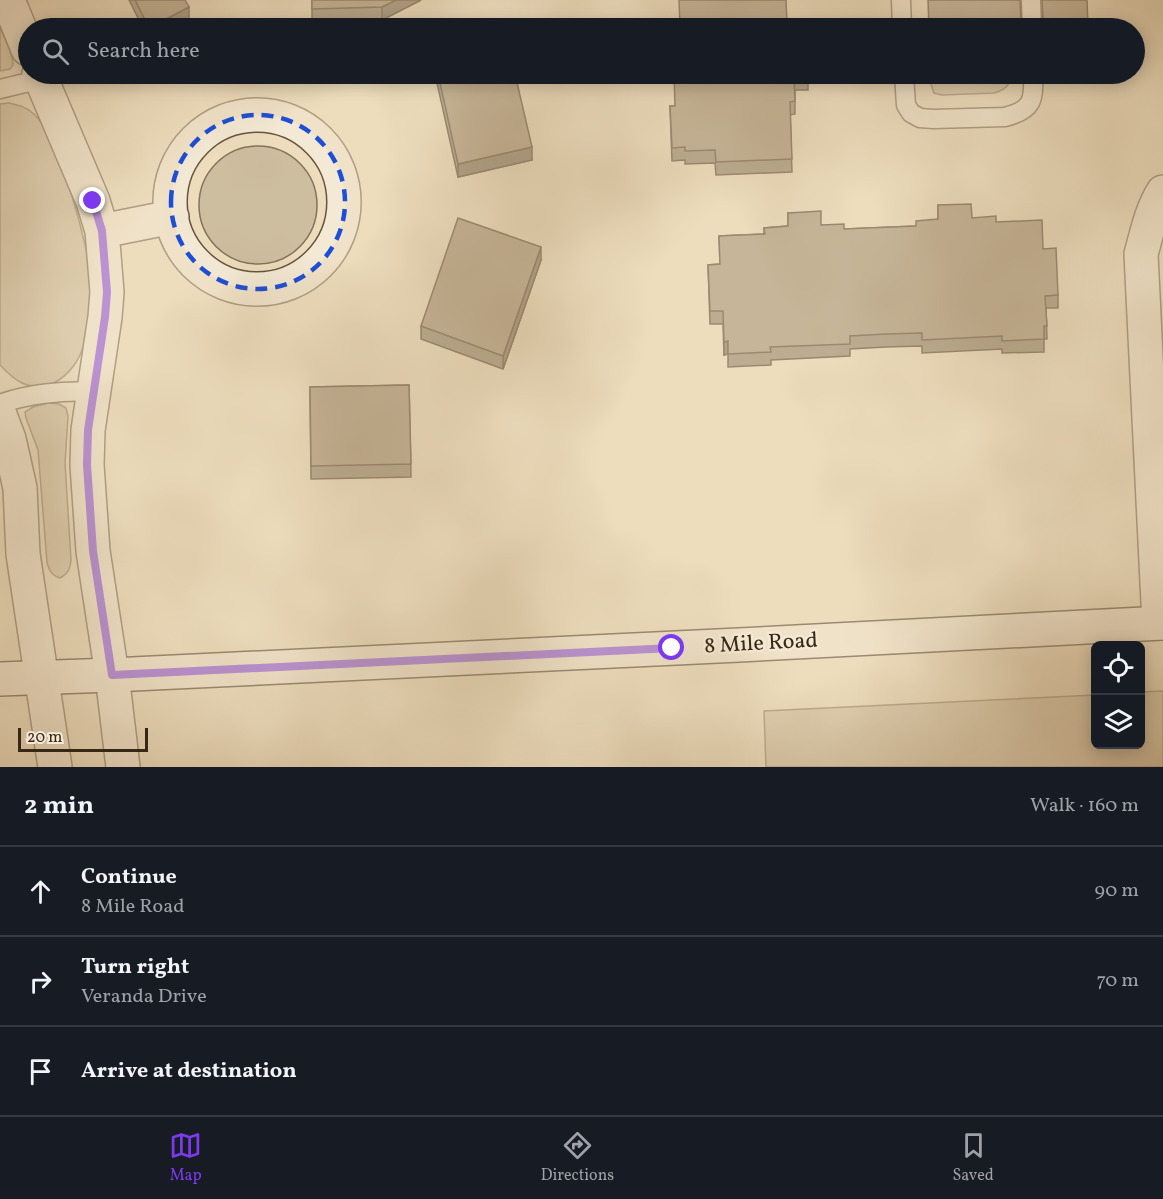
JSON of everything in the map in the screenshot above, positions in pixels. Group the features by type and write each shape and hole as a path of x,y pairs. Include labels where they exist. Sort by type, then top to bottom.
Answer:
{"street":[{"path":"8,0 18,24"},
{"path":"44,84 93,201 102,231 107,292 88,430 87,465 93,551 123,767"},
{"path":"269,115 296,124 319,140 335,161 345,188 345,216 336,242 319,265 297,281 270,290 240,288 212,277 189,258 174,231 172,218 170,203 175,172 190,146 213,127 242,116 269,115"},
{"path":"1161,623 1141,254 1148,227 1163,192"},
{"path":"102,231 172,218"},
{"path":"0,416 9,439 20,488 23,554 55,767"},
{"name":"8 Mile Road","path":"0,679 1161,623"}],"lane":[{"path":"901,0 902,18"},
{"path":"1031,0 1032,18"},
{"path":"0,89 21,84"},
{"path":"905,84 906,105 911,113 920,118 933,119 1005,117 1016,114 1026,109 1031,101 1034,84"},
{"path":"0,404 14,399 75,391 93,392"}],"highlighted area":[{"path":"269,115 296,124 319,140 335,161 345,188 345,216 336,242 319,265 297,281 270,289 240,288 211,277 189,257 172,217 175,172 190,145 213,127 242,116"}],"shaded area":[{"path":"0,27 13,65 10,69 0,71"},
{"path":"931,84 1008,84 994,93 942,95 934,93"},
{"path":"9,103 25,108 34,114 53,145 79,219 91,282 88,326 80,356 64,376 54,383 40,386 21,382 0,365 0,104"},
{"path":"258,146 281,151 300,163 312,182 317,205 312,228 300,247 281,259 258,264 235,259 216,247 204,228 199,205 204,182 216,163 235,151"},
{"path":"48,403 59,404 66,408 68,416 65,463 71,560 68,571 60,578 51,572 47,562 38,450 25,412"},
{"path":"1163,691 1163,767 766,767 764,711 1091,695 1091,749 1145,749 1145,692"}],"building":[{"path":"135,0 185,0 189,7 168,18 144,18"},
{"path":"312,0 396,0 382,7 312,9"},
{"path":"679,0 786,0 787,18 680,18"},
{"path":"928,0 1020,0 1021,18 929,18"},
{"path":"1042,0 1087,0 1088,18 1043,18"},
{"path":"440,84 517,84 532,147 458,164"},
{"path":"674,84 794,84 795,101 790,102 792,159 716,162 715,150 685,151 685,147 672,148 670,106 675,106"},
{"path":"971,204 972,218 996,216 996,222 1042,220 1043,249 1056,248 1058,295 1045,296 1047,326 1044,326 1044,339 1002,341 1002,336 922,340 922,333 886,334 850,336 850,344 770,347 771,352 728,354 728,341 724,342 723,311 710,311 708,265 720,264 719,236 765,234 764,228 788,226 788,213 821,211 821,225 844,224 844,229 916,226 916,221 938,219 938,205"},
{"path":"458,218 541,247 503,356 421,326"},
{"path":"409,385 411,464 311,466 310,387"}],"route":[{"path":"93,201 102,231 107,292 88,430 87,465 93,551 112,675 672,648"}]}
